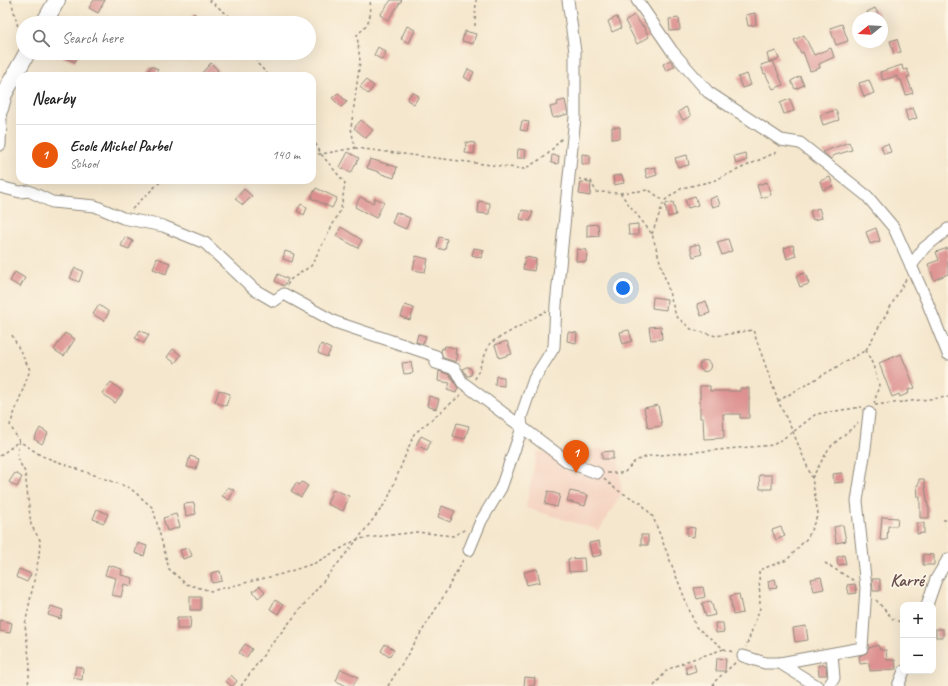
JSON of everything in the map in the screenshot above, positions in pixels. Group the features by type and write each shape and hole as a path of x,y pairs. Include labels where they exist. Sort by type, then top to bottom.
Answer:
{"main road":[{"path":"48,16 57,0"},
{"path":"0,109 4,94 22,60"}],"street":[{"path":"469,550 482,521 501,488 522,428 521,417 534,379 554,347 556,305 575,117 575,52 568,0"},
{"path":"637,0 672,51 708,92 781,140 800,143 867,196 894,228 926,299 948,354"},
{"path":"0,109 0,145"},
{"path":"0,187 20,192 29,191 52,202 95,206 122,218 163,226 205,243 255,290 274,301 284,294 335,322 436,356 436,363 455,368 462,382 568,462 597,473"},
{"path":"911,266 924,248 948,229"},
{"path":"743,656 765,663 780,663 862,648 866,588 857,501 870,408"},
{"path":"928,602 936,579 948,559"},
{"path":"829,686 834,678 832,654"},
{"path":"780,663 817,686"},
{"path":"898,686 903,674"}],"path":[{"path":"11,0 16,20"},
{"path":"209,0 229,16"},
{"path":"355,148 351,128 360,61 357,35 367,26 371,10 370,0"},
{"path":"475,26 476,0"},
{"path":"257,60 265,72"},
{"path":"316,154 355,148 524,169 546,156 564,136"},
{"path":"284,294 284,291 291,279 311,266 341,209 345,183 321,154 316,145"},
{"path":"652,234 664,201 682,188 713,180 779,151"},
{"path":"569,177 591,181 596,192 620,193 649,190 664,201"},
{"path":"122,218 158,184"},
{"path":"620,193 652,234 676,316 691,329 716,336 752,330 778,401 812,478 818,514 808,537 787,560 758,570 760,608 743,656 711,686"},
{"path":"778,401 866,350 911,266"},
{"path":"242,686 270,646 358,539 387,501 414,434 470,388 490,343 556,305"},
{"path":"12,335 30,370 10,425 19,441 42,456 130,488 153,508 169,569 186,584 211,592 282,574 315,563 358,539 417,532 453,536 482,521"},
{"path":"812,478 829,448 870,408 879,385 873,365 866,350"},
{"path":"597,473 624,474 635,461 649,456 773,445 816,414 948,397"},
{"path":"0,456 19,441"},
{"path":"19,441 17,458 25,472 31,525 40,540 39,556 25,625 30,666 28,686"},
{"path":"597,473 617,490 641,503 653,517 696,627 724,649 743,656"},
{"path":"943,520 948,520"},
{"path":"388,686 442,599 469,550"},
{"path":"654,686 667,670 724,649"}],"shaded area":[{"path":"617,448 622,494 599,530 526,508 537,452"}],"building":[{"path":"94,0 105,0 98,13 89,8"},
{"path":"391,0 402,0 388,20 380,15"},
{"path":"875,8 877,12 867,12"},
{"path":"755,13 756,25 748,26 746,15"},
{"path":"634,15 642,26 643,25 649,37 637,44 625,21"},
{"path":"617,17 621,28 612,32 608,21"},
{"path":"679,18 680,30 670,31 669,19"},
{"path":"842,24 848,41 836,45 830,28"},
{"path":"407,26 415,30 409,43 401,39"},
{"path":"465,31 476,34 473,44 462,41"},
{"path":"804,35 814,55 831,48 834,57 819,64 820,68 810,71 803,52 801,53 794,40"},
{"path":"897,39 901,52 894,54 890,41"},
{"path":"378,47 386,52 382,60 374,55"},
{"path":"776,51 779,59 769,62 767,54"},
{"path":"670,60 675,66 666,71 663,64"},
{"path":"773,61 783,85 773,89 765,73 764,74 761,65"},
{"path":"211,63 218,70 216,72 203,72"},
{"path":"902,65 903,70 907,69 910,76 907,77 913,93 906,95 901,80 898,80 897,76 883,80 880,72"},
{"path":"151,66 158,69 157,72 148,72"},
{"path":"468,69 474,72 470,81 464,77"},
{"path":"747,74 751,85 742,88 738,77"},
{"path":"800,76 804,85 795,89 791,81"},
{"path":"366,80 374,86 368,94 360,87"},
{"path":"869,80 874,93 864,97 859,83"},
{"path":"412,92 419,96 414,104 407,100"},
{"path":"338,93 347,102 341,107 332,98"},
{"path":"790,99 794,111 784,114 780,103"},
{"path":"565,100 568,114 553,118 550,107 558,105 557,102"},
{"path":"686,107 691,116 683,120 678,112"},
{"path":"913,108 917,118 908,121 905,110"},
{"path":"836,110 839,120 823,125 820,115"},
{"path":"361,120 373,130 366,138 354,128"},
{"path":"522,121 529,122 527,131 520,130"},
{"path":"612,127 620,127 620,138 612,139"},
{"path":"466,142 475,143 474,154 465,153"},
{"path":"849,142 852,150 832,156 833,158 831,159 823,152"},
{"path":"888,144 891,152 884,154 881,146"},
{"path":"518,149 526,150 525,158 517,158"},
{"path":"348,152 359,158 351,173 340,167"},
{"path":"745,153 747,160 736,164 734,156"},
{"path":"582,154 590,155 590,164 582,164"},
{"path":"552,155 559,156 558,164 551,163"},
{"path":"687,155 689,165 678,167 675,158"},
{"path":"370,159 397,167 394,178 367,168"},
{"path":"655,167 657,175 647,178 645,169"},
{"path":"622,175 624,183 614,185 613,176"},
{"path":"830,177 833,186 823,190 820,181"},
{"path":"581,182 591,183 590,196 579,194"},
{"path":"767,182 771,195 761,198 757,185"},
{"path":"316,188 337,198 332,208 311,198"},
{"path":"244,189 252,196 243,205 235,199"},
{"path":"695,196 698,205 688,208 685,199"},
{"path":"717,196 720,205 712,207 709,199"},
{"path":"360,197 373,203 375,198 384,202 376,218 355,207"},
{"path":"479,201 490,203 489,214 478,213"},
{"path":"673,202 676,215 668,217 665,204"},
{"path":"301,204 307,208 304,215 297,211"},
{"path":"819,208 822,218 813,220 810,211"},
{"path":"522,210 533,212 530,221 520,219"},
{"path":"396,212 410,218 406,229 392,223"},
{"path":"598,224 599,236 587,237 587,225"},
{"path":"638,224 638,235 629,235 628,225"},
{"path":"341,227 362,240 358,248 336,236"},
{"path":"876,228 880,241 870,244 866,232"},
{"path":"125,237 133,241 129,249 121,246"},
{"path":"439,237 447,239 445,250 437,248"},
{"path":"728,239 732,251 722,255 717,242"},
{"path":"699,244 702,254 693,257 690,246"},
{"path":"793,245 796,256 787,259 784,248"},
{"path":"474,248 484,250 481,258 472,255"},
{"path":"948,248 948,274 934,280 928,264 939,260 936,252"},
{"path":"577,249 587,250 586,262 576,261"},
{"path":"285,251 294,254 292,262 283,259"},
{"path":"416,256 428,259 425,272 413,270"},
{"path":"525,257 536,259 534,271 523,269"},
{"path":"157,258 170,263 166,274 153,269"},
{"path":"75,268 83,271 79,282 70,278"},
{"path":"15,272 25,278 20,287 10,281"},
{"path":"805,273 809,284 800,287 796,276"},
{"path":"278,274 288,279 284,286 275,281"},
{"path":"653,297 667,299 666,310 652,308"},
{"path":"706,301 710,313 701,316 697,304"},
{"path":"99,305 109,312 104,321 93,314"},
{"path":"405,305 414,308 410,320 401,317"},
{"path":"661,326 662,339 651,340 649,327"},
{"path":"140,330 149,335 144,343 135,338"},
{"path":"629,330 632,341 623,344 620,332"},
{"path":"568,332 577,333 576,343 567,341"},
{"path":"65,333 75,339 64,356 54,350"},
{"path":"418,334 426,336 423,344 416,342"},
{"path":"507,341 512,354 499,358 495,345"},
{"path":"321,344 331,349 327,357 318,353"},
{"path":"445,346 456,348 455,354 458,354 456,362 443,358 441,352 442,348 444,349"},
{"path":"173,349 181,355 175,363 167,357"},
{"path":"901,354 915,388 908,390 909,393 900,397 899,394 892,397 879,363"},
{"path":"703,361 707,361 709,362 709,370 703,371 700,368 700,364"},
{"path":"411,362 413,373 404,374 402,363"},
{"path":"469,367 472,371 471,375 469,376 467,376 463,369"},
{"path":"439,371 450,375 458,388 456,393 447,390 450,383 438,381"},
{"path":"496,376 504,377 504,386 495,385"},
{"path":"111,382 123,392 115,403 102,393"},
{"path":"700,386 710,386 710,391 740,391 740,388 749,388 749,418 740,418 740,414 723,414 724,438 704,439 703,418 700,418"},
{"path":"219,390 230,394 226,406 215,402"},
{"path":"429,396 439,399 436,409 427,406"},
{"path":"658,405 662,426 648,428 644,408"},
{"path":"457,423 469,426 465,439 453,436"},
{"path":"40,428 48,433 42,444 34,439"},
{"path":"421,436 431,441 427,450 416,445"},
{"path":"613,451 613,459 602,459 602,452"},
{"path":"190,456 199,459 196,469 187,467"},
{"path":"15,473 22,477 17,487 9,482"},
{"path":"842,473 843,482 834,483 833,474"},
{"path":"759,475 772,475 772,489 760,489"},
{"path":"919,479 924,479 929,507 929,518 920,518 920,497 918,497 917,485 919,484"},
{"path":"302,482 308,486 301,497 291,491 296,483 300,485"},
{"path":"228,487 234,490 229,500 222,496"},
{"path":"333,489 349,496 343,511 327,504"},
{"path":"548,491 560,495 557,507 545,504"},
{"path":"570,491 588,495 585,506 567,501"},
{"path":"194,503 196,514 186,516 184,504"},
{"path":"442,506 455,511 450,522 438,517"},
{"path":"97,509 108,514 104,523 93,519"},
{"path":"176,514 180,527 167,531 163,518"},
{"path":"882,517 898,518 897,526 888,526 887,540 880,540"},
{"path":"917,523 924,523 924,533 917,534"},
{"path":"843,525 846,541 836,543 834,527"},
{"path":"687,527 695,528 694,537 687,536"},
{"path":"781,527 785,536 776,540 772,530"},
{"path":"641,535 648,535 648,545 641,545"},
{"path":"599,541 602,555 592,557 589,543"},
{"path":"138,543 147,546 144,556 135,553"},
{"path":"189,548 192,556 183,559 180,550"},
{"path":"923,554 934,555 934,565 923,565"},
{"path":"844,555 846,564 838,565 837,557"},
{"path":"584,558 585,571 569,572 568,559"},
{"path":"108,565 122,569 121,575 133,578 132,586 124,584 121,597 112,595 116,578 105,575"},
{"path":"19,569 31,574 27,582 16,577"},
{"path":"537,569 540,582 527,585 524,572"},
{"path":"220,571 222,581 212,583 211,573"},
{"path":"821,577 824,589 814,591 811,579"},
{"path":"775,579 777,588 769,589 768,581"},
{"path":"872,579 880,579 880,591 873,591"},
{"path":"855,584 857,593 849,594 847,585"},
{"path":"260,586 265,592 258,598 253,591"},
{"path":"703,587 705,597 697,599 694,588"},
{"path":"739,594 743,613 733,615 730,596"},
{"path":"190,597 201,597 201,610 190,610"},
{"path":"275,600 283,605 278,614 270,609"},
{"path":"711,601 715,615 706,617 702,603"},
{"path":"51,606 63,610 61,619 48,615"},
{"path":"177,617 191,617 190,629 177,629"},
{"path":"0,620 12,623 10,633 0,631"},
{"path":"715,623 723,623 724,632 716,633"},
{"path":"806,626 808,640 795,642 793,628"},
{"path":"936,629 943,629 943,637 936,637"},
{"path":"245,644 252,649 246,658 239,653"},
{"path":"385,644 394,650 389,657 381,651"},
{"path":"878,645 880,650 886,650 887,660 895,660 896,669 870,671 869,663 860,664 859,656 866,653 869,648"},
{"path":"717,658 726,659 725,671 716,671"},
{"path":"694,664 696,671 687,674 685,667"},
{"path":"818,665 826,665 827,675 819,675"},
{"path":"76,666 83,668 82,680 74,678"},
{"path":"341,669 358,677 353,686 347,686 336,681"},
{"path":"231,675 237,681 233,686 226,681"},
{"path":"525,677 535,678 534,686 524,686"}],"place":[{"name":"Ecole Michel Parbel","path":"576,473"}],"district":[{"name":"Karré","path":"907,580"}]}
